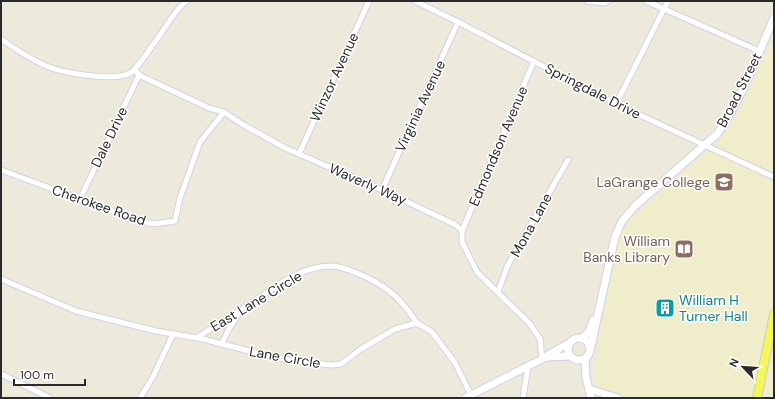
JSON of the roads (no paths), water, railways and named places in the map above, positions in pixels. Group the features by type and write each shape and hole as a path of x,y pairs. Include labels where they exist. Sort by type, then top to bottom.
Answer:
{"main road":[{"name":"Broad Street","path":"590,346 596,327 598,311 613,243 622,221 636,205 717,134 725,122 774,18"},
{"name":"Broad Street","path":"582,338 589,332 598,311"},
{"path":"757,398 774,314"},
{"path":"468,397 544,358 576,338 582,338 587,341 590,346 590,352 585,360 586,377 591,398"},
{"path":"571,342 568,350 586,377"},
{"path":"544,358 572,357 579,361 585,360"},
{"path":"589,388 618,398"}],"street":[{"path":"1,40 46,66 65,72 90,76 114,77 134,70 184,1"},
{"name":"Winzor Avenue","path":"299,154 369,1"},
{"name":"Springdale Drive","path":"415,1 616,104 774,177"},
{"path":"587,1 605,4 608,1"},
{"path":"646,1 759,51"},
{"path":"616,104 668,1"},
{"name":"Virginia Avenue","path":"382,190 458,22"},
{"name":"Edmondson Avenue","path":"462,231 534,61"},
{"name":"Waverly Way","path":"134,70 139,75 210,108 224,112 273,142 382,190 456,225 462,231"},
{"name":"Dale Drive","path":"80,199 139,75"},
{"name":"Cherokee Road","path":"1,170 126,216 153,224 175,221 180,198 200,142 224,112"},
{"name":"Mona Lane","path":"498,292 507,267 568,160"},
{"path":"462,231 462,242 477,272 530,324 538,335 544,358"},
{"name":"East Lane Circle","path":"196,338 280,284 301,272 315,267 333,266 354,272 381,285 401,300 417,323"},
{"name":"Lane Circle","path":"1,279 76,311 172,334 222,343 260,354 295,361 330,365 341,364 361,349 395,329 417,323"},
{"path":"222,343 240,310"},
{"path":"417,323 432,332 455,363 468,397"},
{"path":"140,398 153,377 172,334"},
{"path":"523,398 528,366"},
{"path":"1,374 50,398"}],"place":[{"name":"LaGrange College","path":"724,182"},
{"name":"William Banks Library","path":"684,249"},
{"name":"William H Turner Hall","path":"665,308"}]}
